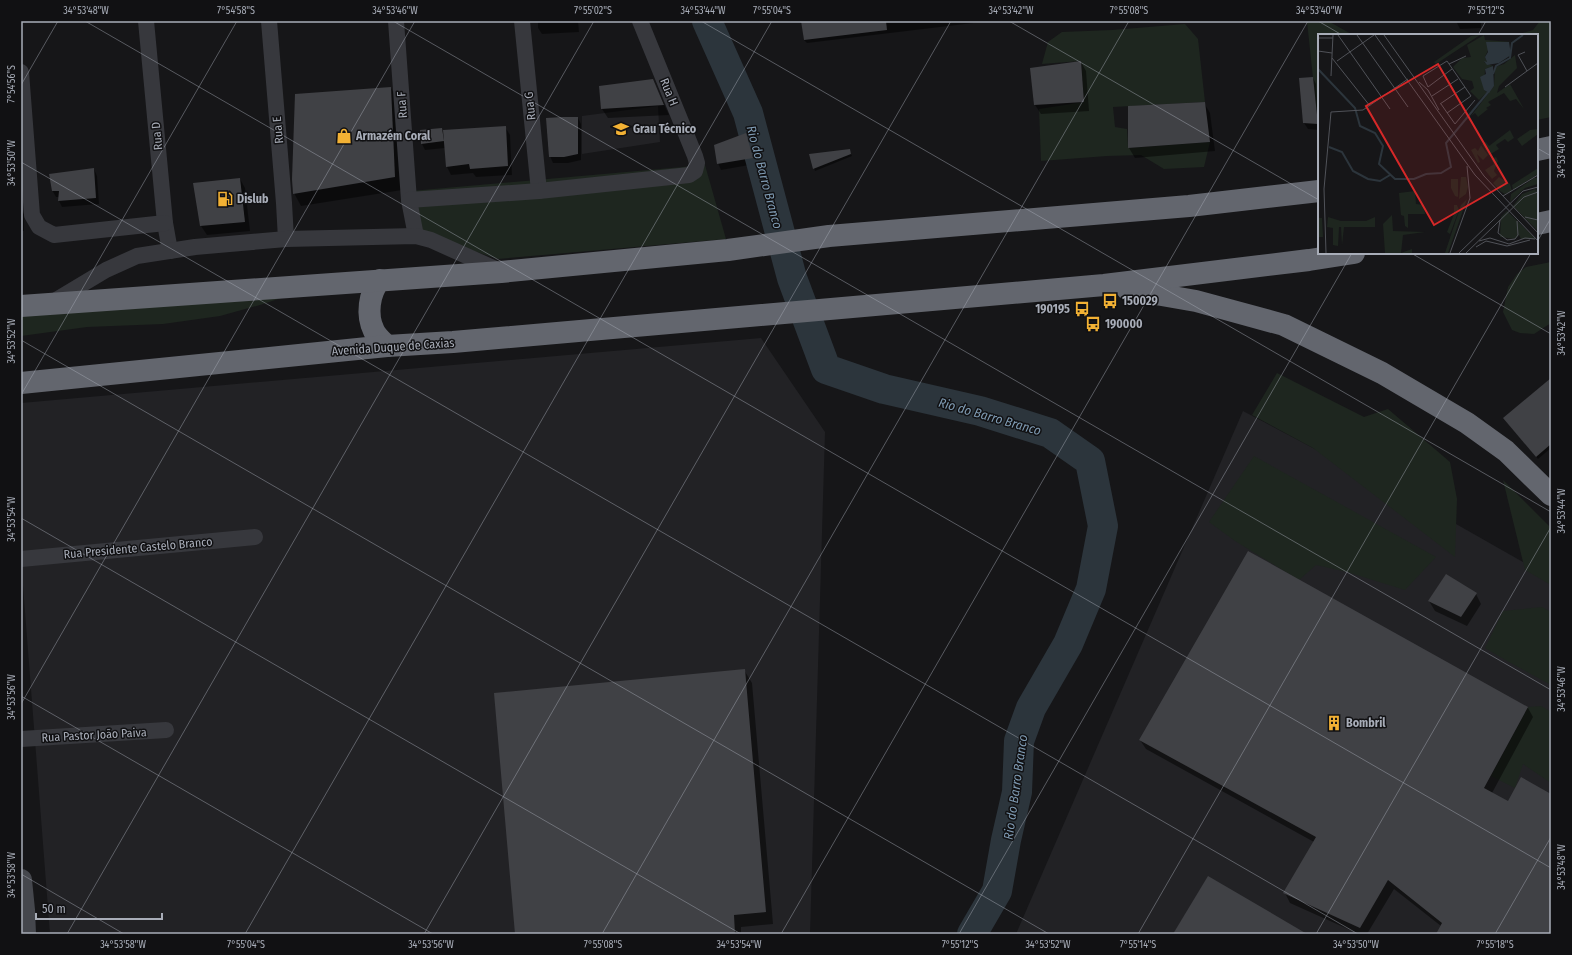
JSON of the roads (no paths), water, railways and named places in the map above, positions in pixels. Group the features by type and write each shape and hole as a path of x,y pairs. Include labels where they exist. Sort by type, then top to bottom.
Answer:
{"highway":[{"path":"1538,150 1551,147"},
{"path":"21,306 501,272 728,250 829,236 1189,206 1318,191"},
{"path":"1538,224 1551,220"},
{"path":"1104,285 1348,254"},
{"path":"380,280 374,287 371,296 370,316 373,330 378,338 387,346"},
{"path":"1104,285 1196,301 1284,325 1382,374 1467,423 1506,451 1551,495"},
{"name":"Avenida Duque de Caxias","path":"21,383 387,346 453,342 766,316 832,308 1104,285"}],"street":[{"name":"Rua D","path":"146,21 165,223 170,251"},
{"name":"Rua E","path":"269,21 286,239"},
{"name":"Rua F","path":"396,21 409,200 416,236"},
{"name":"Rua G","path":"522,21 539,191"},
{"name":"Rua H","path":"539,191 689,175 695,171 697,163 640,21"},
{"path":"21,72 32,215 39,227 54,235 165,223"},
{"path":"409,200 539,191"},
{"path":"49,304 106,270 137,256 195,247 286,239 416,236 431,240 501,272"},
{"name":"Rua Presidente Castelo Branco","path":"21,558 255,537"},
{"name":"Rua Pastor João Paiva","path":"21,739 166,730"},
{"path":"21,880 25,934"}],"waterway":[{"name":"Rio do Barro Branco","path":"707,21 748,113 792,278 826,369 884,389 980,411 1050,433 1090,461 1103,526 1091,589 1068,644 1031,708 1019,741 1017,792 1006,840 997,891 972,934"}],"place":[{"name":"Grau Técnico","path":"621,129"},
{"name":"Armazém Coral","path":"344,136"},
{"name":"Dislub","path":"225,199"},
{"name":"150029","path":"1110,301"},
{"name":"190195","path":"1082,309"},
{"name":"190000","path":"1093,324"},
{"name":"Bombril","path":"1334,723"}]}
